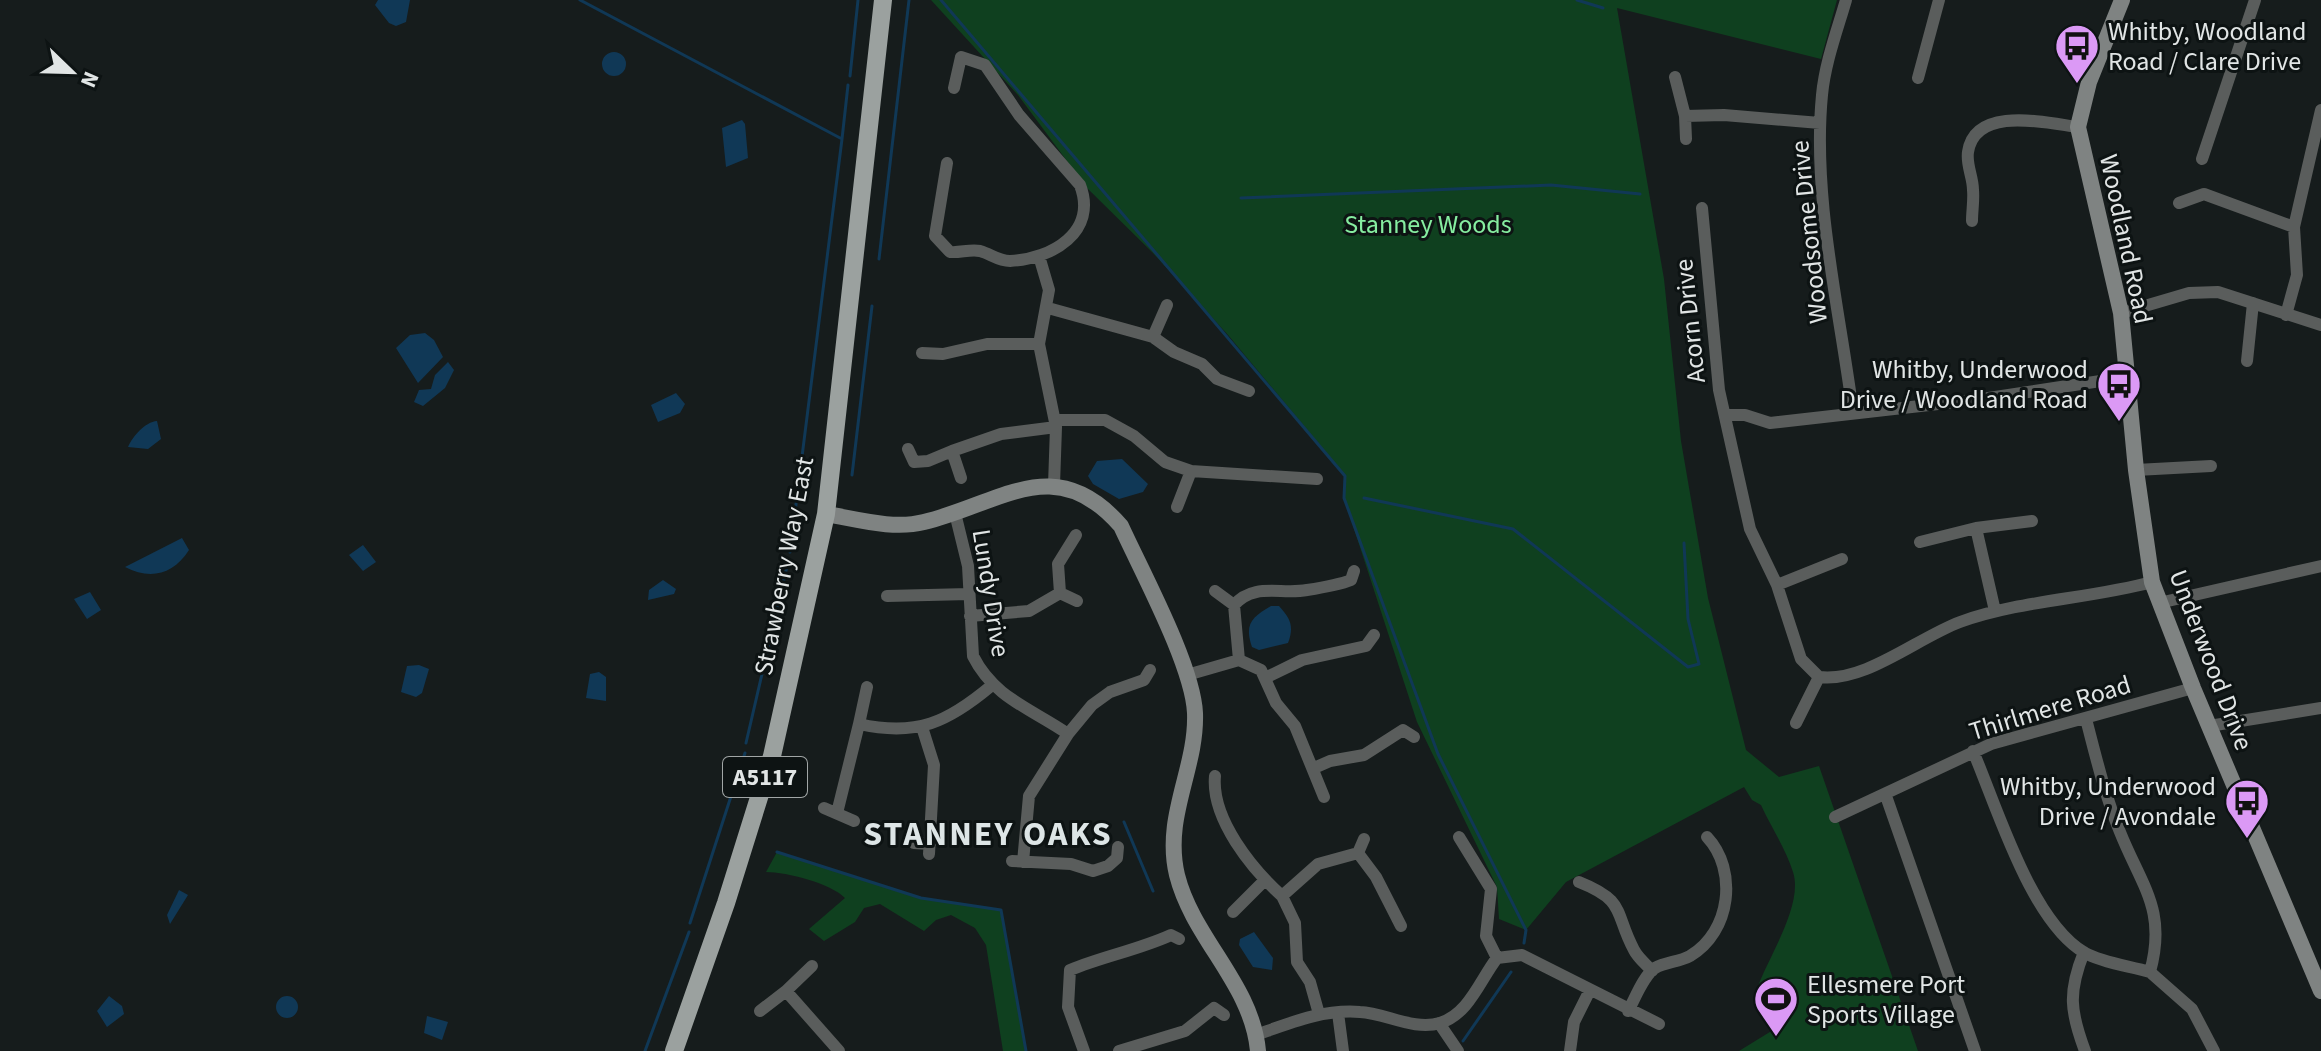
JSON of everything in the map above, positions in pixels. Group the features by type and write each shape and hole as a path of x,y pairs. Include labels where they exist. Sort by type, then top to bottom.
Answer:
{"main road":[{"name":"Strawberry Way East","path":"678,1045 772,756 826,514 883,0"}],"street":[{"name":"Woodsome Drive","path":"1846,0 1822,91 1820,123 1823,195 1853,413"},
{"path":"1918,78 1939,0"},
{"name":"Woodland Road","path":"2122,0 2089,82 2078,127 2121,313 2127,377"},
{"path":"2202,159 2255,0"},
{"path":"948,172 935,228 942,247 959,253 979,251 1006,261 1039,256 1064,244 1081,225 1085,198 1080,185 1019,115 985,65 961,57 954,88"},
{"path":"1675,77 1685,116 1686,139"},
{"path":"2286,315 2297,275 2294,227 2321,110"},
{"path":"1685,116 1724,115 1820,123"},
{"path":"1972,221 1973,187 1968,151 1976,135 1989,125 2008,120 2078,127"},
{"path":"2179,203 2204,187 2294,227"},
{"name":"Acorn Drive","path":"1688,224 1703,215 1715,354 1750,529 1777,585 1801,659 1819,677"},
{"path":"1039,256 1047,275 1048,308 1039,344 1056,424 1054,485"},
{"path":"2121,313 2189,293 2218,292 2321,325"},
{"path":"2247,361 2253,303"},
{"path":"1153,337 1167,305"},
{"path":"1048,308 1153,337 1174,352 1207,368 1217,379 1243,384"},
{"path":"922,353 943,354 987,344 1039,344"},
{"path":"1725,415 1745,415 1770,423 2007,396 2127,377"},
{"name":"Underwood Drive","path":"2127,377 2152,582 2193,688 2321,991"},
{"path":"908,449 911,465 1001,434 1056,424 1105,420 1134,436 1165,462 1191,471 1317,479"},
{"path":"952,451 961,478"},
{"path":"2136,470 2211,466"},
{"path":"1177,507 1191,471"},
{"path":"826,514 893,524 921,523 1020,489 1054,485 1090,498 1106,508 1121,526 1193,695 1194,731 1174,820 1176,871 1186,907 1236,986 1257,1043 1319,1014 1361,1012 1409,1022 1439,1023 1467,1003 1497,958 1522,955 1589,992 1659,1024"},
{"name":"Lundy Drive","path":"955,513 968,566 973,656 991,686 1068,734"},
{"path":"1920,542 1976,528 2032,521"},
{"path":"1976,528 1995,611"},
{"path":"1060,593 1058,564 1076,535"},
{"path":"1777,585 1842,558"},
{"path":"2159,603 2321,566"},
{"path":"1234,605 1253,591 1309,590 1354,580"},
{"path":"1796,723 1819,677 1844,678 1958,623 1995,611 2105,594 2152,582"},
{"path":"1215,591 1234,605 1239,660"},
{"path":"1060,593 1077,601"},
{"path":"970,616 1029,611 1060,593"},
{"path":"887,595 969,594"},
{"path":"1265,678 1302,660 1375,643"},
{"path":"1187,675 1239,660 1253,665 1265,678 1276,703 1295,726 1324,797"},
{"path":"1121,857 1093,871 1071,864 1018,861 1029,796 1068,734 1092,705 1110,692 1147,675 1157,686"},
{"path":"859,724 880,729 922,727 961,711 991,686"},
{"path":"837,813 867,687"},
{"name":"Thirlmere Road","path":"1835,817 1886,796 1973,751 2034,730 2086,719 2193,688"},
{"path":"2209,726 2321,708"},
{"path":"2086,719 2119,831 2154,912 2158,944 2150,972"},
{"path":"914,843 930,849 934,765 922,727"},
{"path":"1314,768 1364,755 1407,729"},
{"path":"1973,751 2033,895 2084,952 2150,972 2192,1009 2214,1051"},
{"path":"1211,785 1238,847 1282,896 1295,923 1297,962 1310,982 1319,1014"},
{"path":"1886,796 1975,1051"},
{"path":"824,808 854,821"},
{"path":"1459,837 1482,869 1491,889 1486,936 1497,958"},
{"path":"1628,1011 1652,971 1692,955 1712,937 1720,923 1724,907 1723,860 1707,837"},
{"path":"1358,853 1364,839"},
{"path":"1282,896 1318,864 1358,853"},
{"path":"1358,853 1376,877 1401,926"},
{"path":"1233,912 1265,880"},
{"path":"1587,881 1614,902 1634,950 1652,971"},
{"path":"1070,970 1109,954 1137,951 1174,932"},
{"path":"2084,952 2074,983 2071,1009 2085,1051"},
{"path":"1059,960 1070,970"},
{"path":"760,1011 812,966"},
{"path":"1070,970 1068,1007 1084,1051"},
{"path":"786,991 839,1051"},
{"path":"1570,1051 1574,1022 1589,992"},
{"path":"1119,1051 1185,1031 1216,1007"},
{"path":"1338,1013 1343,1051"},
{"path":"1439,1023 1458,1051"}],"green space":[{"name":"Stanney Woods","path":"931,0 1837,0 1821,59 1617,8 1664,279 1681,441 1708,598 1746,750 1779,777 1819,766 1918,1051 1739,1051 1783,1024 1757,989 1789,916 1795,885 1786,855 1761,805 1752,800 1744,787 1566,882 1526,930 1499,919 1497,887 1417,722 1344,498 1345,475 1228,335 1153,253 1087,188 1018,95"},
{"path":"777,852 921,898 1001,910 1026,1051 1003,1051 986,945 975,928 951,915 936,920 924,931 880,904 864,908 855,922 824,941 809,929 845,898 830,888 808,880 766,872"}],"water":[{"path":"378,0 410,0 406,22 396,26 389,23 375,5"},
{"path":"614,52 622,56 626,64 622,72 614,76 606,72 602,64 606,56"},
{"path":"742,120 748,158 726,167 722,128"},
{"path":"425,333 434,340 443,357 418,383 396,348 410,335"},
{"path":"448,362 454,370 445,388 423,406 414,402 419,390 431,389 435,375"},
{"path":"676,393 685,404 680,413 658,422 651,405"},
{"path":"157,421 161,439 148,449 128,447 140,430"},
{"path":"1122,459 1148,484 1143,492 1119,499 1093,484 1088,476 1097,461"},
{"path":"182,538 189,550 168,570 152,574 125,567"},
{"path":"363,545 376,562 363,571 349,555"},
{"path":"663,580 676,589 674,594 648,600 649,590"},
{"path":"90,592 101,610 87,619 74,599"},
{"path":"1271,606 1279,606 1286,615 1291,628 1290,637 1288,643 1259,650 1252,647 1249,627 1259,614"},
{"path":"419,665 429,669 422,693 416,697 401,692 407,666"},
{"path":"599,672 606,677 606,701 586,698 590,674"},
{"path":"179,890 188,895 170,924 167,915"},
{"path":"1254,932 1273,958 1272,970 1253,967 1239,945 1240,939"},
{"path":"109,996 122,1006 124,1014 107,1027 97,1011"},
{"path":"287,996 295,999 298,1007 295,1015 287,1018 279,1015 276,1007 279,999"},
{"path":"427,1016 448,1022 442,1040 424,1033"}],"waterway":[{"path":"580,0 842,139 848,85"},
{"path":"850,76 858,0"},
{"path":"879,259 909,0"},
{"path":"941,0 1345,476 1344,498 1438,754 1526,930 1524,943"},
{"path":"1577,0 1603,8"},
{"path":"790,552 842,139"},
{"path":"1241,198 1551,185 1640,194"},
{"path":"852,475 872,306"},
{"path":"1364,498 1513,529 1688,667 1699,664 1688,619 1684,543"},
{"path":"746,743 788,562"},
{"path":"690,923 745,753"},
{"path":"1124,822 1153,891"},
{"path":"777,852 921,898 1001,910 1026,1051"},
{"path":"645,1051 689,932"},
{"path":"1463,1041 1511,972"}],"place":[{"name":"Whitby, Woodland Road / Clare Drive","path":"2077,85"},
{"name":"Whitby, Underwood Drive / Woodland Road","path":"2119,423"},
{"name":"Whitby, Underwood Drive / Avondale","path":"2247,840"},
{"name":"Ellesmere Port Sports Village","path":"1776,1038"}],"district":[{"name":"STANNEY OAKS","path":"988,834"}]}
